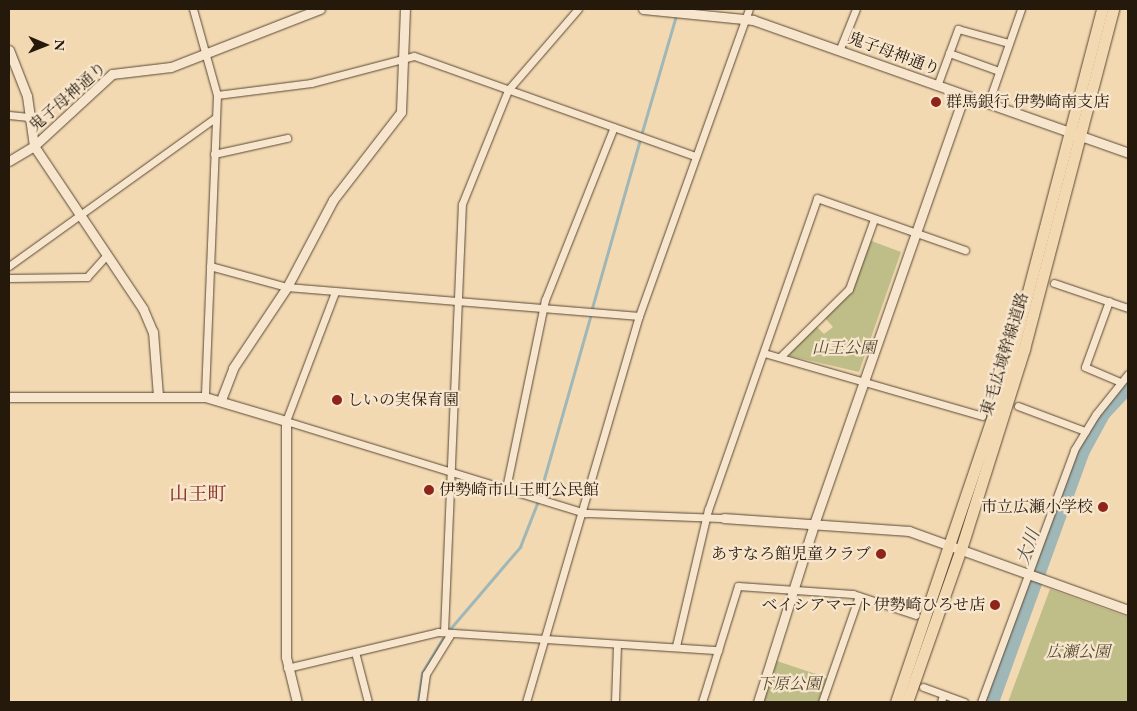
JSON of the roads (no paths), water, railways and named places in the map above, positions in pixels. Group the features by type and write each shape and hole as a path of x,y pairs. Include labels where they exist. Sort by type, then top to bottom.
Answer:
{"highway":[{"name":"東毛広域幹線道路","path":"1077,134 1102,9"},
{"name":"東毛広域幹線道路","path":"907,702 956,548 1024,349 1077,134 1113,9"},
{"name":"東毛広域幹線道路","path":"896,702 956,548"}],"street":[{"path":"193,9 204,54 217,95 206,397"},
{"name":"鬼子母神通り","path":"9,161 34,146 112,74 167,68 320,9"},
{"path":"221,400 233,368 287,287 333,200 396,122 401,112 404,9"},
{"path":"422,702 426,674 447,633 449,471 462,204 508,90 578,9"},
{"name":"鬼子母神通り","path":"643,9 745,19 1128,153"},
{"path":"526,702 580,510 639,316 749,9"},
{"path":"839,51 856,9"},
{"path":"988,104 1021,9"},
{"path":"937,86 949,53 962,27 1008,43"},
{"path":"9,50 27,96 34,146 107,255 153,332 158,396"},
{"path":"949,53 999,71"},
{"path":"217,95 271,84 311,83 402,56 614,126 696,156"},
{"path":"758,702 814,524 964,95"},
{"path":"9,115 29,117"},
{"path":"9,266 215,118"},
{"path":"506,488 543,308 614,126"},
{"path":"214,154 287,138"},
{"path":"676,646 706,520 817,198 965,250"},
{"path":"781,356 849,289 874,219"},
{"path":"9,278 87,277 107,255"},
{"path":"210,266 287,287 639,316"},
{"path":"1054,283 1128,308"},
{"path":"297,702 287,668 286,421 334,292"},
{"path":"1109,301 1086,367 1120,382"},
{"path":"764,353 781,356 982,416"},
{"path":"981,702 1085,431 1120,382 1128,374"},
{"path":"9,397 206,397 580,510 706,520 724,518 901,529 1029,573 1128,610"},
{"path":"1018,406 1085,431"},
{"path":"702,702 738,586 859,596 916,615"},
{"path":"822,702 859,596"},
{"path":"287,668 447,633 718,650"},
{"path":"615,702 617,644"},
{"path":"354,652 368,702"},
{"path":"923,687 942,698 964,702"}],"waterway":[{"path":"642,132 676,16"},
{"path":"592,308 640,140"},
{"path":"540,493 590,317"},
{"name":"大川","path":"992,702 1083,451 1103,414 1128,387"},
{"path":"450,629 520,547 538,501"},
{"path":"418,702 422,673 442,640"}],"place":[{"name":"群馬銀行 伊勢崎南支店","path":"936,102"},
{"name":"しいの実保育園","path":"337,400"},
{"name":"伊勢崎市山王町公民館","path":"429,490"},
{"name":"市立広瀬小学校","path":"1103,507"},
{"name":"あすなろ館児童クラブ","path":"881,554"},
{"name":"ベイシアマート伊勢崎ひろせ店","path":"995,605"}],"district":[{"name":"山王町","path":"198,494"}],"park label":[{"name":"山王公園","path":"844,348"},
{"name":"広瀬公園","path":"1078,652"},
{"name":"下原公園","path":"789,684"}]}
